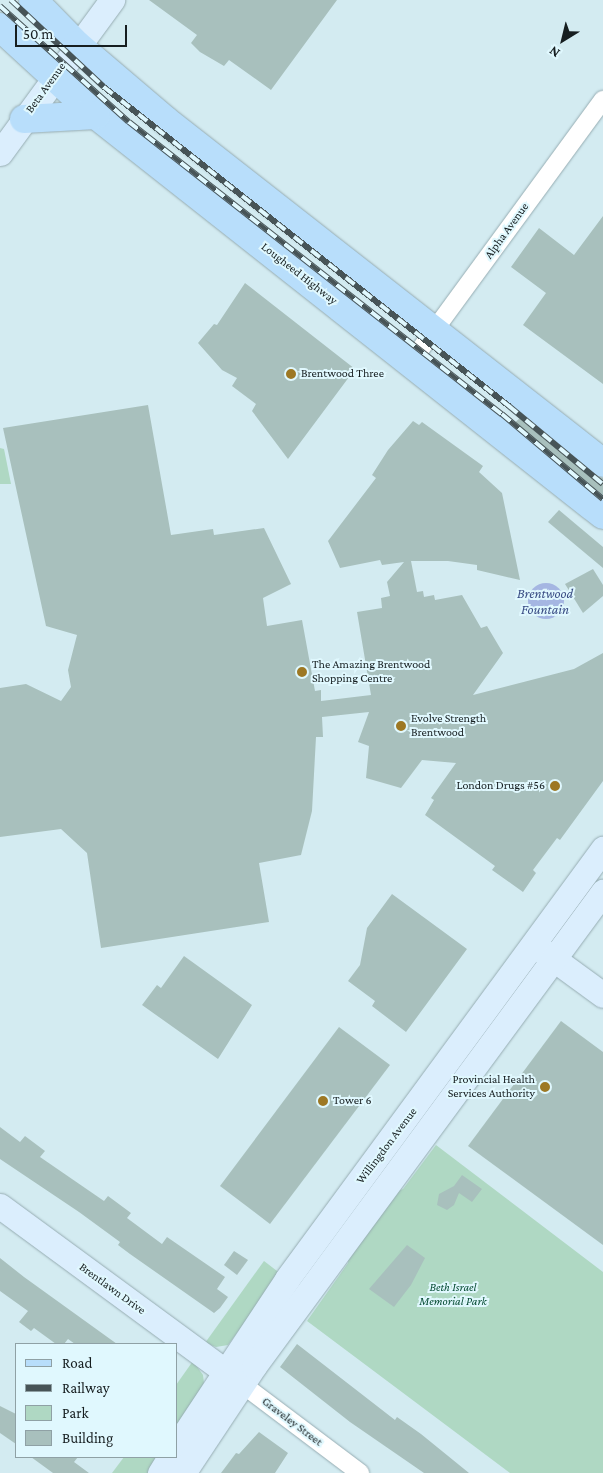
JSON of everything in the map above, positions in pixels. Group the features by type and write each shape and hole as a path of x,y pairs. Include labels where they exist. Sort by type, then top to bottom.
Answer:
{"main road":[{"path":"33,0 77,45 165,120 603,463"},
{"name":"Beta Avenue","path":"0,153 53,77 112,0"},
{"name":"Lougheed Highway","path":"0,27 96,115 603,515"},
{"path":"24,119 96,115"},
{"name":"Willingdon Avenue","path":"183,1473 288,1279 603,850"},
{"name":"Willingdon Avenue","path":"178,1445 233,1378 554,959 603,892"},
{"path":"534,944 603,995"},
{"name":"Brentlawn Drive","path":"0,1206 233,1378"},
{"path":"160,1473 169,1458"}],"street":[{"name":"Alpha Avenue","path":"411,362 603,100"},
{"name":"Graveley Street","path":"233,1378 360,1473"}],"green space":[{"path":"0,448 4,449 11,484 0,484"},
{"name":"Beth Israel Memorial Park","path":"436,1145 603,1272 603,1473 510,1473 307,1321 348,1263 349,1253 393,1193 403,1189"},
{"path":"264,1261 281,1274 228,1345 216,1347 205,1343"},
{"path":"193,1361 203,1375 204,1383 178,1427 178,1382"},
{"path":"123,1458 158,1458 149,1473 112,1473"}],"water":[{"name":"Brentwood Fountain","path":"546,583 559,588 564,601 559,614 546,619 533,614 528,601 533,588"}],"building":[{"path":"149,0 337,0 271,90 229,60 224,66 200,52 191,43 197,35"},
{"path":"603,216 603,384 523,325 546,293 511,267 539,228 574,255"},
{"name":"Brentwood Three","path":"245,283 355,369 288,459 252,411 256,404 232,386 237,378 222,370 198,343 214,324 217,325"},
{"path":"148,405 171,535 213,529 214,535 264,528 291,584 263,598 267,626 302,620 315,691 321,690 321,701 371,695 357,612 382,608 381,598 390,596 387,582 404,562 382,565 380,560 340,568 328,541 376,478 372,475 388,450 413,421 419,425 422,422 483,466 479,472 502,493 520,580 477,570 477,565 448,561 411,561 417,592 423,591 424,597 434,595 435,600 462,595 481,628 487,626 503,653 473,695 574,669 603,653 603,781 560,840 557,838 533,870 536,873 523,892 492,870 495,866 425,815 434,800 431,798 456,763 422,760 401,788 366,778 369,746 358,742 369,712 322,717 323,737 316,737 312,811 301,855 259,863 269,922 101,948 87,853 61,829 0,837 0,688 26,684 61,701 71,687 68,670 77,635 46,626 3,428"},
{"path":"520,418 593,475 603,478 603,495 513,424"},
{"path":"559,510 603,547 603,568 548,522"},
{"path":"593,569 603,585 603,596 583,613 565,584"},
{"path":"392,894 467,949 406,1032 372,1006 375,1001 348,981 360,965 367,928"},
{"path":"184,956 252,1005 218,1059 142,1005 157,985 161,988"},
{"path":"561,1021 603,1052 603,1245 468,1146"},
{"name":"Tower 6","path":"339,1027 390,1065 270,1224 220,1186"},
{"path":"0,1127 20,1142 25,1136 45,1151 40,1157 104,1201 108,1196 131,1213 127,1218 162,1244 167,1237 225,1277 217,1289 228,1297 220,1308 214,1313 130,1254 118,1245 120,1242 79,1212 0,1159"},
{"path":"462,1175 482,1189 472,1202 459,1193 454,1205 447,1210 437,1205 439,1194 454,1186"},
{"path":"407,1245 425,1258 411,1285 394,1307 369,1289"},
{"path":"234,1251 248,1260 237,1275 224,1265"},
{"path":"0,1258 116,1343 74,1343 68,1339 65,1343 55,1343 34,1328 31,1331 19,1322 28,1311 0,1291"},
{"path":"297,1344 395,1420 397,1417 421,1434 469,1473 424,1473 350,1422 280,1367"},
{"path":"0,1406 15,1414 15,1443 0,1433"},
{"path":"259,1432 288,1453 275,1473 221,1473 236,1453 239,1454"},
{"path":"32,1458 77,1458 74,1462 89,1473 53,1473"}],"railway":[{"path":"11,0 104,87 509,406 603,484"},
{"path":"0,6 129,122 502,414 603,499"}],"place":[{"name":"Brentwood Three","path":"291,374"},
{"name":"The Amazing Brentwood Shopping Centre","path":"302,672"},
{"name":"Evolve Strength Brentwood","path":"401,726"},
{"name":"London Drugs #56","path":"555,786"},
{"name":"Provincial Health Services Authority","path":"545,1087"},
{"name":"Tower 6","path":"323,1101"}]}
